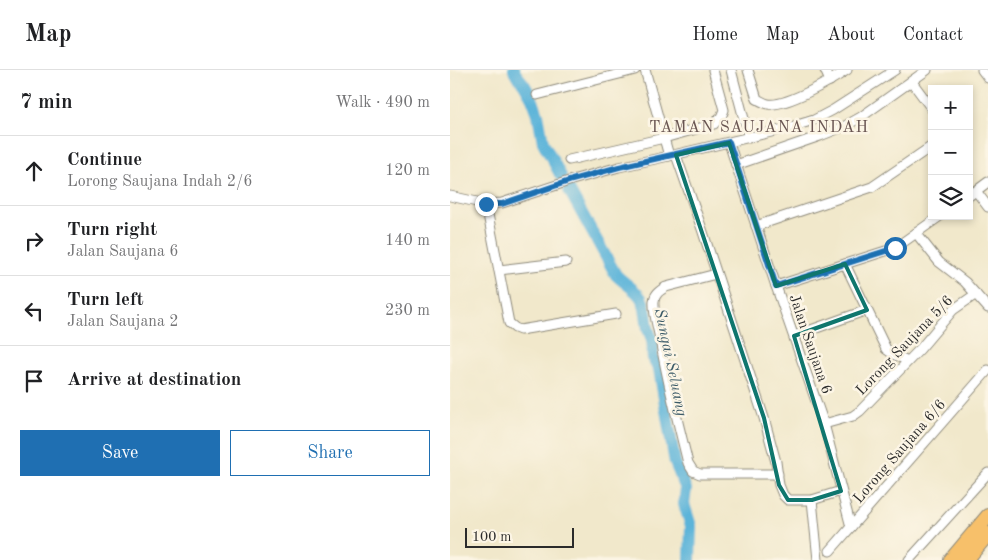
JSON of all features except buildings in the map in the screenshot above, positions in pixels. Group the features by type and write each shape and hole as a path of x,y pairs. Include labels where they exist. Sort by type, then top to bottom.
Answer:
{"highway":[{"path":"951,560 988,516"},
{"path":"966,560 988,534"}],"street":[{"path":"537,95 635,70"},
{"path":"645,70 664,138 716,274 764,418 783,495 788,500 812,500 842,491"},
{"path":"569,160 664,138 714,124 724,110 713,70"},
{"path":"731,70 749,138"},
{"path":"748,70 757,99 769,104 791,99 818,88 847,70"},
{"path":"825,70 830,80"},
{"path":"450,196 486,204 502,204 572,180 619,167 784,129 814,120 833,110 895,70"},
{"path":"736,165 845,126 861,117 927,70"},
{"path":"982,70 988,78"},
{"path":"912,82 928,104"},
{"name":"Jalan Saujana 6","path":"729,142 824,424 851,527"},
{"path":"756,226 872,187 928,149"},
{"path":"973,192 988,182"},
{"path":"973,194 988,207"},
{"path":"486,204 509,323 520,330 616,314"},
{"path":"776,286 895,248 934,220"},
{"path":"916,233 939,262 965,282 988,308"},
{"path":"498,270 566,262"},
{"path":"845,264 886,349 908,361"},
{"path":"716,274 666,287 656,294 654,303 665,369 688,463 693,471 700,474 778,474"},
{"name":"Lorong Saujana 5/6","path":"824,424 853,416 860,411 953,310 976,294"},
{"path":"794,336 867,310"},
{"name":"Lorong Saujana 6/6","path":"830,551 988,370"},
{"path":"909,560 988,473"},
{"path":"812,500 818,560"}],"highlighted area":[{"path":"729,143 776,286 845,264 867,310 794,336 841,491 812,500 788,500 779,485 764,418 676,155"}],"waterway":[{"name":"Sungai Seluang","path":"514,70 532,98 538,114 543,142 561,176"},
{"name":"Sungai Seluang","path":"569,190 616,275 639,295 644,306 653,345 653,357 659,369 675,463 686,489 684,504 691,526 690,560"}],"district":[{"name":"TAMAN SAUJANA INDAH","path":"759,126"}],"route":[{"path":"486,204 502,204 572,180 619,167 729,142 776,286 895,248"}]}
